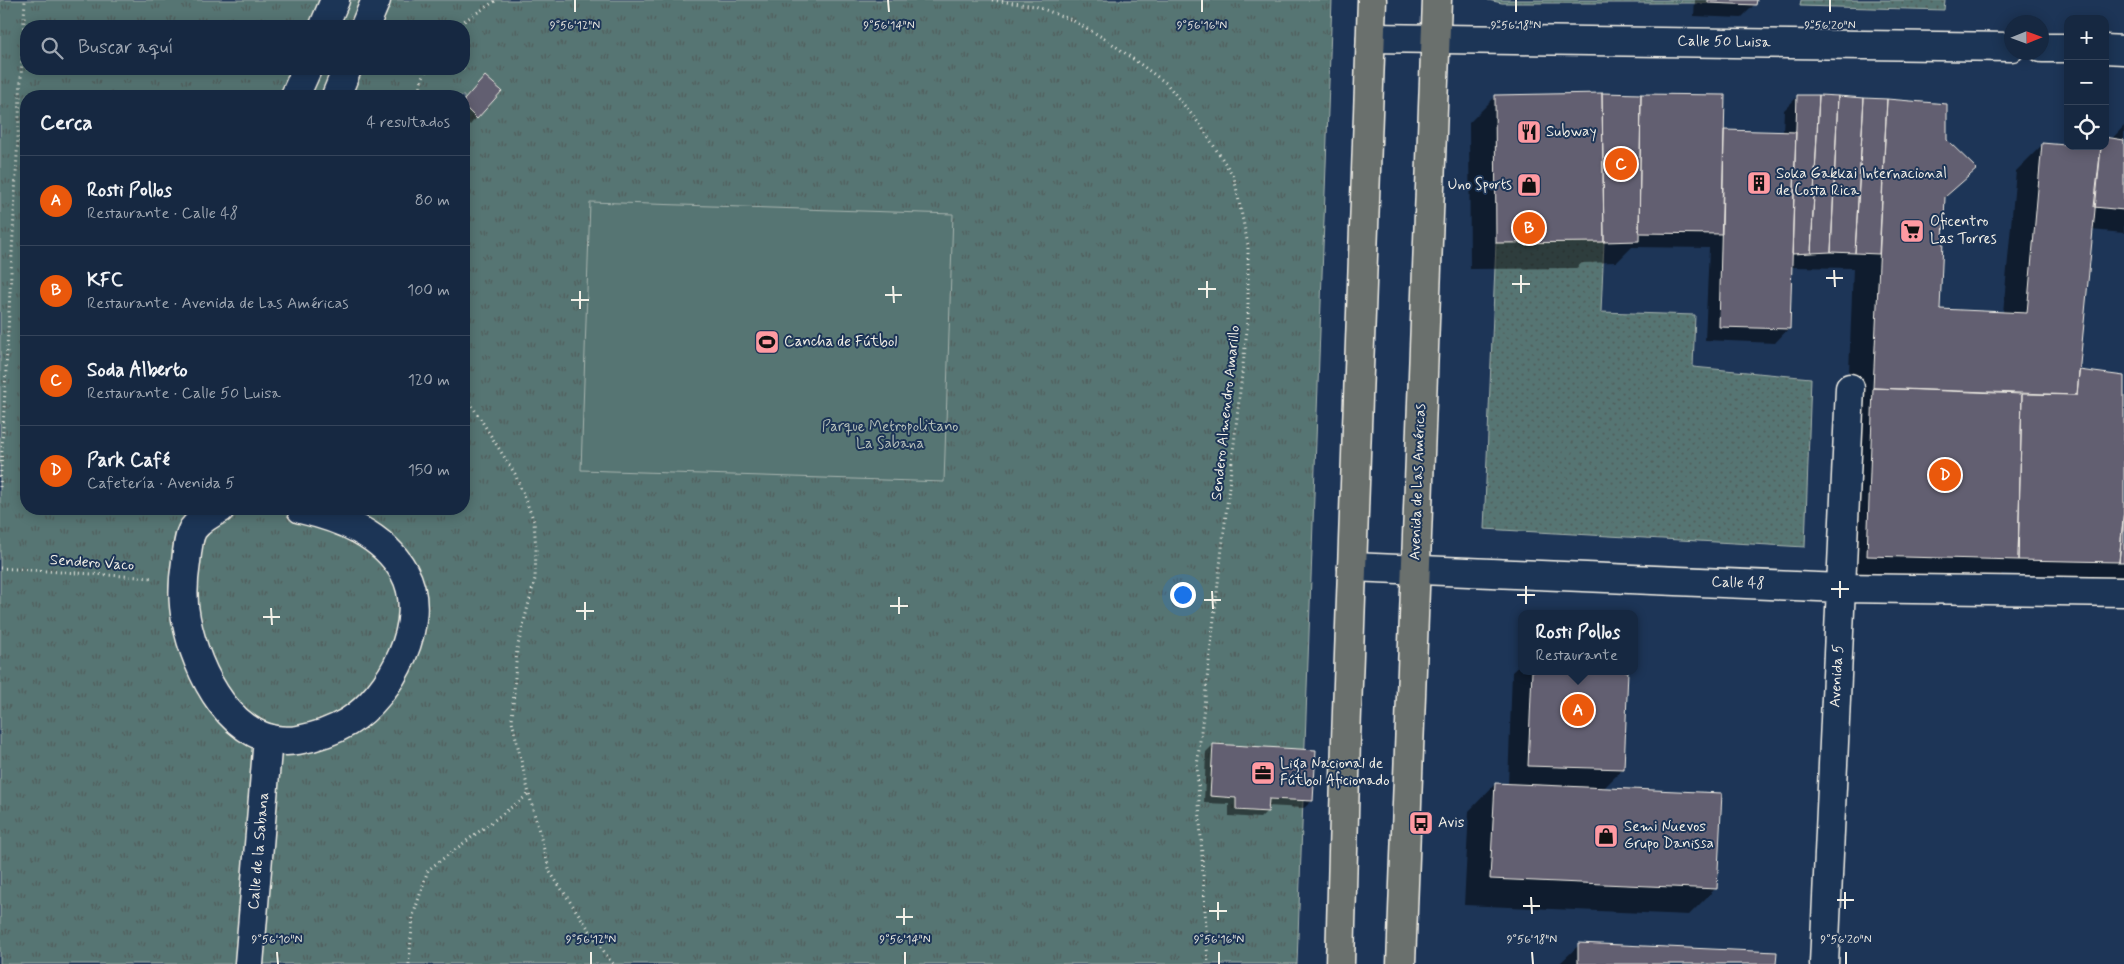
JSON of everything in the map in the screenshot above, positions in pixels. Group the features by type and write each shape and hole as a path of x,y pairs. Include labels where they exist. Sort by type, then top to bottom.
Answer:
{"main road":[{"path":"1340,964 1372,0"},
{"name":"Avenida de Las Américas","path":"1401,964 1437,0"}],"street":[{"path":"327,20 335,0"},
{"path":"368,20 376,0"},
{"name":"Calle 50 Luisa","path":"1371,38 2004,48"},
{"path":"2049,48 2064,48"},
{"path":"2109,49 2124,50"},
{"path":"298,90 304,75"},
{"path":"338,90 345,75"},
{"name":"Avenida 5","path":"1824,964 1850,388"},
{"path":"208,515 192,520 183,581 186,618 194,650 205,679 219,700 233,716 248,728 268,738 296,740 323,734 348,722 370,705 387,683 404,655 411,624 411,597 404,573 391,554 370,536 347,523 320,515"},
{"name":"Calle 48","path":"1352,567 1841,588 2124,592"},
{"name":"Calle de la Sabana","path":"249,964 268,738"}],"path":[{"path":"24,20 25,0"},
{"path":"465,20 497,0"},
{"name":"Sendero Almendro Amarillo","path":"992,0 1034,6 1072,20 1107,40 1166,83 1201,126 1234,177 1248,245 1248,321 1197,767 1208,964"},
{"path":"20,90 21,75"},
{"path":"420,90 424,75"},
{"path":"0,487 20,97"},
{"path":"470,403 515,474 534,521 536,550 534,579 517,649 512,721 529,794 550,872 614,964"},
{"name":"Sendero Vaco","path":"0,568 183,581"},
{"path":"409,964 413,916 428,870 529,794"}],"green space":[{"name":"Parque Metropolitano La Sabana","path":"0,0 1332,0 1297,964 0,964"},
{"path":"1488,0 1708,0 1708,3 1502,3"},
{"path":"1801,0 1945,0 1944,10 1800,6"},
{"name":"Cancha de Fútbol","path":"590,202 953,214 944,482 581,470"},
{"path":"1604,242 1601,312 1695,315 1693,367 1811,378 1805,547 1484,529 1496,243"}],"building":[{"path":"1708,0 1757,0 1756,5 1708,3"},
{"path":"485,76 502,91 477,119 470,112 470,93"},
{"path":"1602,93 1604,242 1496,243 1495,95"},
{"path":"1602,93 1641,94 1639,241 1604,242"},
{"path":"1641,94 1725,95 1722,234 1639,233"},
{"path":"1797,95 1819,95 1811,253 1792,254"},
{"path":"1819,95 1838,96 1831,252 1811,253"},
{"path":"1838,96 1864,98 1855,253 1831,252"},
{"path":"1864,98 1887,99 1879,254 1855,253"},
{"name":"Oficentro Las Torres","path":"1887,99 1947,104 1947,140 1977,169 1945,197 1940,309 2027,313 2042,143 2064,145 2064,150 2101,150 2077,395 1873,388"},
{"name":"Soka Gakkai Internacional de Costa Rica","path":"1724,130 1796,132 1790,329 1719,327"},
{"path":"2109,138 2124,140 2124,210 2094,207 2101,150 2109,150"},
{"path":"2079,370 2124,376 2124,509 2119,562 2018,560 2022,394 2077,395"},
{"path":"1873,388 2022,394 2018,560 1867,556"},
{"path":"2124,509 2124,562 2119,562"},
{"path":"1532,675 1628,675 1624,769 1528,766"},
{"name":"Liga Nacional de Fútbol Aficionado","path":"1213,744 1316,750 1313,801 1269,799 1268,812 1236,810 1236,798 1210,796"},
{"name":"Semi Nuevos Grupo Danissa","path":"1495,783 1722,793 1717,889 1490,879"},
{"path":"1578,943 1777,952 1776,964 1578,964"}],"place":[{"name":"Subway","path":"1529,132"},
{"name":"Soda Alberto","path":"1621,164"},
{"name":"Soka Gakkai Internacional de Costa Rica","path":"1759,183"},
{"name":"Uno Sports","path":"1529,185"},
{"name":"KFC","path":"1529,228"},
{"name":"Oficentro Las Torres","path":"1912,231"},
{"name":"Cancha de Fútbol","path":"767,342"},
{"name":"Park Café","path":"1945,475"},
{"name":"Rosti Pollos","path":"1578,710"},
{"name":"Liga Nacional de Fútbol Aficionado","path":"1263,773"},
{"name":"Avis","path":"1421,823"},
{"name":"Semi Nuevos Grupo Danissa","path":"1606,836"}]}
